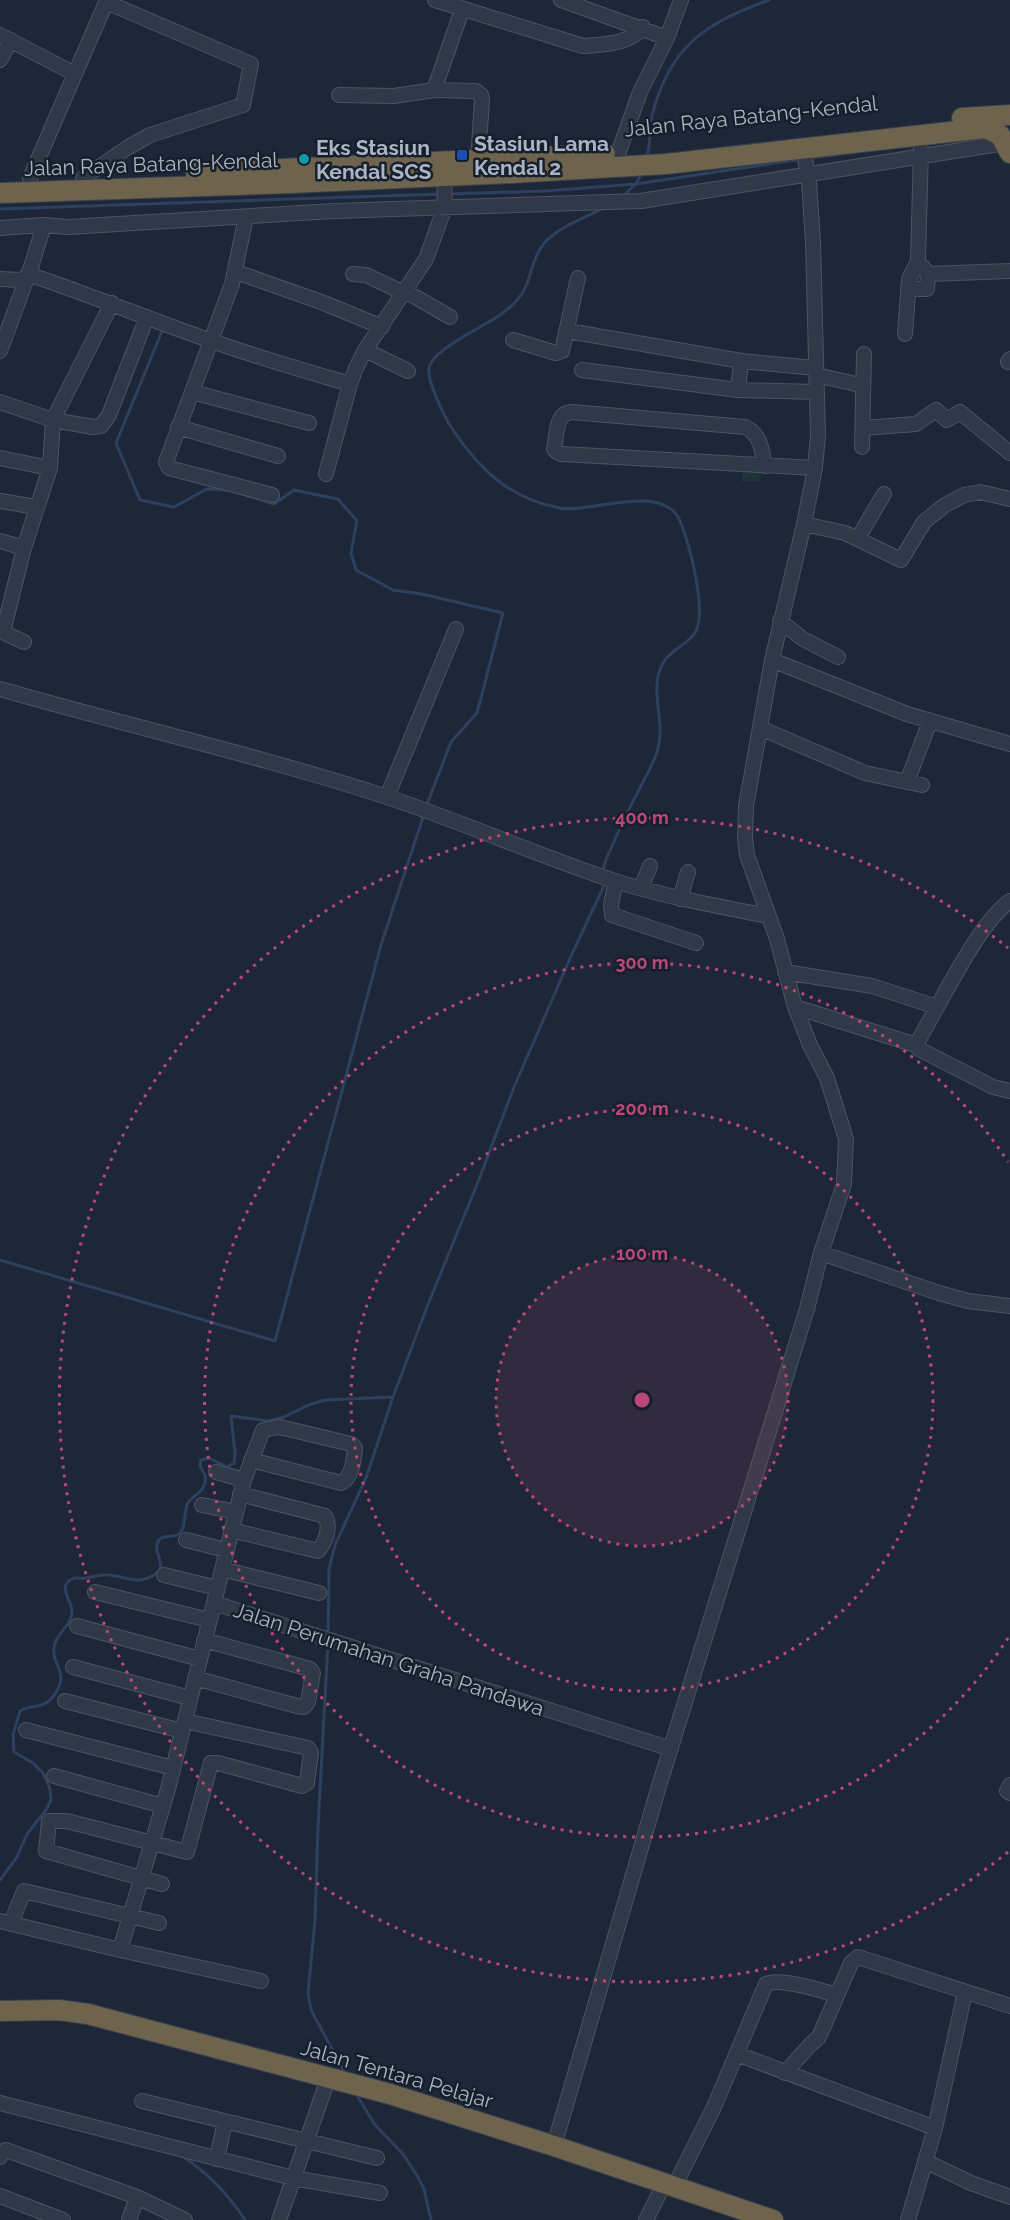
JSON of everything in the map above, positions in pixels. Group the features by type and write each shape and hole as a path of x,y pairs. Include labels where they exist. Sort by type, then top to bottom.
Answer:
{"highway":[{"name":"Jalan Raya Batang-Kendal","path":"665,158 914,122 1008,118"},
{"name":"Jalan Raya Batang-Kendal","path":"0,179 83,178 478,160 805,159 921,145 985,128 1000,135 1008,148"},
{"name":"Jalan Raya Batang-Kendal","path":"0,193 444,179 623,158"},
{"name":"Jalan Tentara Pelajar","path":"0,2011 58,2010 88,2014 366,2088 554,2146 773,2220"}],"street":[{"path":"435,0 583,46 633,37 643,27"},
{"path":"561,0 643,27 667,38"},
{"path":"623,158 640,93 667,38 681,0"},
{"path":"30,178 107,1 251,64 243,105 150,135 83,178"},
{"path":"434,90 462,10"},
{"path":"0,60 6,38 75,74"},
{"path":"339,95 394,96 434,90 476,91 481,95 478,160"},
{"path":"0,228 44,225 68,227 446,205 624,202 805,159 921,145 1008,148"},
{"path":"905,334 909,279 918,261 921,145"},
{"path":"554,2146 671,1749 844,1184 846,1139 827,1078 810,1045 795,1007 777,939 747,855 745,838 746,806 772,660 804,524 815,468 818,435 813,242 805,159"},
{"path":"326,474 350,384 365,350 426,259 446,205 444,179"},
{"path":"246,217 236,272 165,462 169,468 272,495"},
{"path":"0,351 44,225"},
{"path":"909,285 917,289 927,289 929,284 928,274 918,261"},
{"path":"928,274 1010,271"},
{"path":"0,279 19,280 29,272"},
{"path":"29,272 37,278 112,303 212,341 350,384"},
{"path":"236,272 324,303 382,327"},
{"path":"353,274 366,275 405,292 450,317"},
{"path":"513,340 559,353 563,349 568,331 578,278"},
{"path":"24,642 2,631 7,587 24,548 50,468 53,420 112,303"},
{"path":"0,402 53,420 93,427 102,426 147,317"},
{"path":"568,331 741,361 816,371 856,384"},
{"path":"365,350 408,371"},
{"path":"862,447 864,354"},
{"path":"738,390 741,361"},
{"path":"582,370 738,390 817,392"},
{"path":"192,392 309,423"},
{"path":"863,428 916,424 936,410 947,420 960,412 1010,453"},
{"path":"765,466 759,440 755,433 745,427 572,412 563,414 559,422 554,449 562,454 765,466 815,468"},
{"path":"178,427 278,456"},
{"path":"0,458 50,468"},
{"path":"804,524 858,538 901,560 924,522 945,505 964,495 980,492 1010,499"},
{"path":"858,538 885,494"},
{"path":"0,501 36,507"},
{"path":"0,541 24,548"},
{"path":"780,621 803,639 837,657"},
{"path":"387,797 456,629"},
{"path":"772,660 907,714 1010,744"},
{"path":"0,689 328,778 387,797 607,878 680,899 768,916"},
{"path":"907,782 930,720"},
{"path":"760,728 865,772 922,785"},
{"path":"641,888 650,866"},
{"path":"680,899 688,872"},
{"path":"607,878 612,915 696,943"},
{"path":"916,1045 969,952 995,915 1010,900"},
{"path":"785,972 872,986 937,1007"},
{"path":"795,1007 916,1045 919,1049 993,1087 1010,1091"},
{"path":"821,1253 939,1293 968,1301 1010,1306"},
{"name":"Jalan Perumahan Graha Pandawa","path":"251,1460 341,1483 347,1479 355,1448 351,1444 284,1428 263,1430 251,1460 240,1494 214,1603 671,1749"},
{"path":"216,1472 244,1480"},
{"path":"231,1530 318,1551 328,1525 325,1516 240,1494"},
{"path":"202,1505 236,1512"},
{"path":"186,1540 226,1550"},
{"path":"222,1569 318,1593"},
{"path":"164,1575 217,1588"},
{"path":"95,1592 209,1620"},
{"path":"120,1950 163,1806 214,1603"},
{"path":"77,1626 200,1659"},
{"path":"195,1678 297,1706 304,1707 308,1702 313,1673 309,1669 204,1640"},
{"path":"73,1667 190,1698"},
{"path":"65,1701 183,1726 308,1748 311,1752 307,1783 302,1786 211,1763 187,1852 67,1821 49,1821 45,1851 162,1884"},
{"path":"26,1730 173,1768"},
{"path":"54,1776 163,1806"},
{"path":"1010,1785 1007,1791 1010,1792"},
{"path":"159,1923 24,1891 5,1922 261,1981"},
{"path":"785,2073 819,2037 850,1963 858,1958 1010,2006"},
{"path":"646,2220 669,2186 714,2107 768,1982 806,1987 837,1995"},
{"path":"908,2220 934,2128 965,1992"},
{"path":"737,2054 934,2128"},
{"path":"279,2220 306,2141 334,2081"},
{"path":"142,2101 377,2158"},
{"path":"0,2103 293,2178 380,2193"},
{"path":"217,2159 225,2121"},
{"path":"0,2157 6,2150 137,2198 185,2220"},
{"path":"925,2161 971,2183 1010,2197"},
{"path":"0,2196 63,2220"},
{"path":"129,2220 137,2198"}],"green space":[{"path":"743,466 762,467 760,481 742,482"}],"waterway":[{"path":"647,157 652,116 659,92 668,72 680,55 708,29 726,18 769,0"},
{"path":"809,158 835,155"},
{"path":"448,194 545,191 636,184 802,159"},
{"path":"622,197 636,184 642,172"},
{"path":"0,209 441,194"},
{"path":"603,208 562,229 548,239 537,255 524,291 518,299 497,317 439,354 432,361 429,374 441,409 453,430 485,470 511,489 525,497 559,508 573,509 643,501 658,503 671,509 684,531 696,577 698,623 692,637 666,658 659,673 657,694 660,738 657,753 619,830 603,871"},
{"path":"163,329 116,443 140,500 174,507 207,489 226,490"},
{"path":"236,492 274,504 294,490 338,499 357,521 351,553 356,570 393,590 422,594 503,613 477,713 451,742 426,807"},
{"path":"0,1260 275,1341 381,945 424,814"},
{"path":"328,1636 329,1569 335,1545 366,1478 427,1307 514,1087 603,888 604,881"},
{"path":"0,1880 17,1857 27,1834 51,1800 50,1789 43,1773 33,1763 14,1752 13,1735 20,1711 46,1703 59,1686 61,1680 54,1647 71,1617 72,1611 65,1590 68,1582 74,1578 99,1575 143,1580 159,1570 161,1566 156,1549 159,1540 180,1533 184,1527 188,1503 204,1486 205,1478 200,1466 201,1460 209,1458 227,1467 234,1463 231,1416 269,1421 326,1400 393,1397"},
{"path":"328,1643 315,1920 308,1993 311,2010 345,2073"},
{"path":"355,2092 375,2125 403,2154 418,2177 424,2189 431,2220"},
{"path":"182,2156 217,2185 245,2220"}],"place":[{"name":"Stasiun Lama Kendal 2","path":"462,155"},
{"name":"Eks Stasiun Kendal SCS","path":"304,159"}]}
